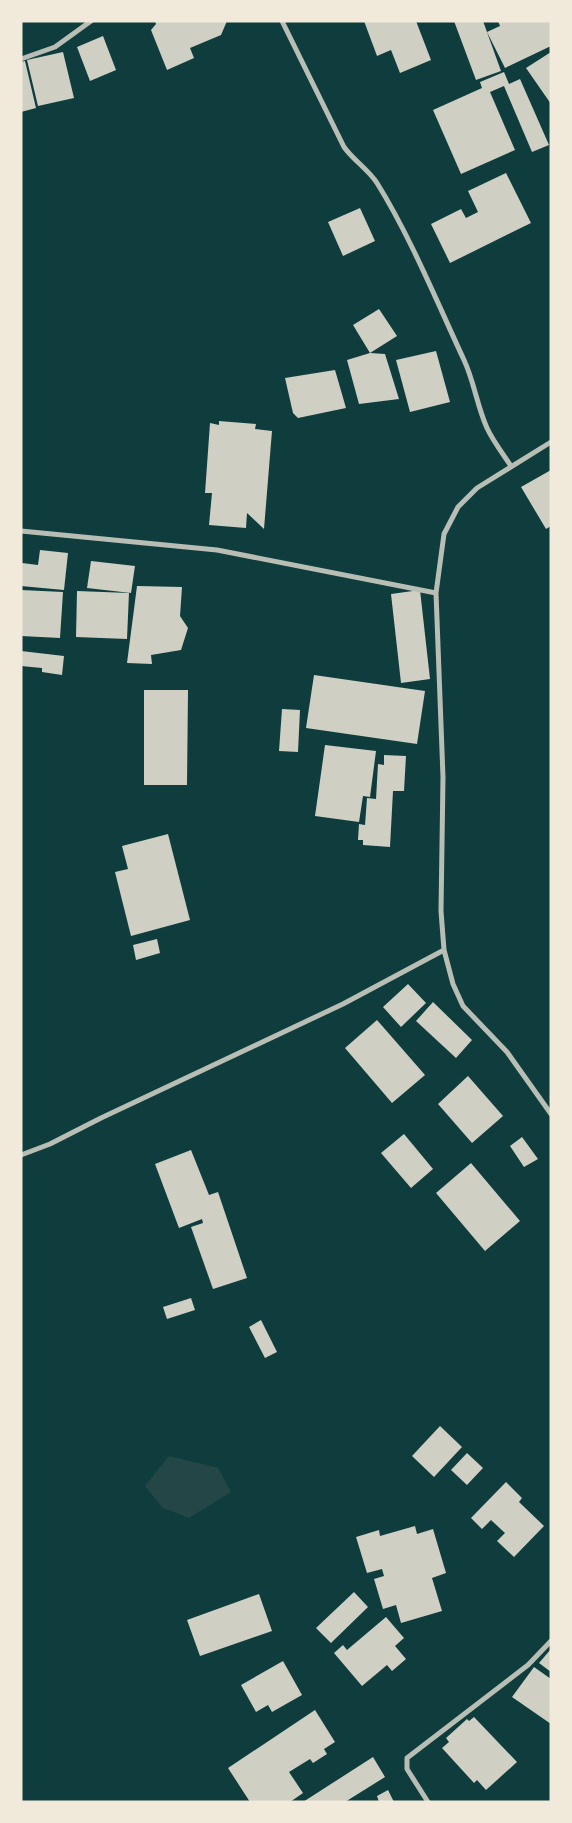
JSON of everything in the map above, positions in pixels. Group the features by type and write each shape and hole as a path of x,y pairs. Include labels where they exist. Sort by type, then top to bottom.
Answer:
{"street":[{"path":"21,59 55,47 91,21"},
{"path":"282,21 344,147 352,158 369,172 390,206 467,366 487,429 511,466"},
{"path":"551,442 477,488 458,507 444,534 436,593 441,683 443,777 441,911 444,950 453,984 463,1006 507,1052 551,1114"},
{"path":"21,531 217,550 436,593"},
{"path":"21,1155 50,1144 343,1004 444,950"},
{"path":"428,1802 407,1769 407,1758 528,1665 551,1641"}],"shaded area":[{"path":"169,1456 218,1468 231,1492 189,1518 163,1508 145,1486"}],"building":[{"path":"155,21 227,21 221,35 190,48 194,58 167,70 151,30 156,24"},
{"path":"364,21 416,21 431,60 400,73 391,50 377,56"},
{"path":"454,21 483,21 501,71 476,80"},
{"path":"498,21 551,21 551,46 505,68 487,32 500,26"},
{"path":"103,36 116,70 90,81 77,47"},
{"path":"63,52 74,98 38,106 27,60"},
{"path":"551,52 551,104 526,68"},
{"path":"25,61 36,108 21,112 21,62"},
{"path":"504,72 509,84 520,79 549,145 532,152 504,86 490,92 515,150 461,174 433,110 482,88 480,82"},
{"path":"506,173 531,223 450,263 431,224 461,209 466,218 478,212 468,191"},
{"path":"360,208 375,241 343,256 328,222"},
{"path":"379,309 397,336 370,353 353,325"},
{"path":"436,351 450,402 410,412 396,360"},
{"path":"370,353 385,354 399,399 359,404 347,360"},
{"path":"335,370 346,408 298,418 293,413 285,378"},
{"path":"219,421 256,424 255,429 272,431 264,529 247,513 246,528 209,525 212,493 205,493 210,423 219,425"},
{"path":"551,470 551,526 546,529 521,487"},
{"path":"40,550 68,553 64,590 21,586 22,563 38,565"},
{"path":"91,561 135,566 131,593 87,588"},
{"path":"137,586 182,587 180,616 188,628 181,650 151,655 152,664 127,663"},
{"path":"21,590 63,592 60,638 21,636"},
{"path":"420,590 430,679 401,683 391,594"},
{"path":"77,591 129,593 127,639 76,637"},
{"path":"21,651 64,656 62,675 42,672 42,668 21,666"},
{"path":"314,675 425,691 417,744 306,728"},
{"path":"144,690 188,690 187,785 144,785"},
{"path":"282,709 300,710 298,752 279,751"},
{"path":"325,745 376,751 370,797 363,796 359,822 315,816"},
{"path":"384,755 406,756 404,791 393,791 390,847 363,845 363,840 358,840 359,824 365,825 367,798 376,799 378,764 384,765"},
{"path":"168,834 190,920 131,936 115,872 128,869 122,846"},
{"path":"157,939 160,953 136,960 133,945"},
{"path":"408,984 426,1003 401,1027 383,1007"},
{"path":"433,1002 472,1040 456,1058 416,1021"},
{"path":"377,1020 425,1075 392,1103 345,1048"},
{"path":"468,1076 503,1116 472,1143 438,1104"},
{"path":"404,1134 433,1169 411,1188 381,1153"},
{"path":"522,1137 538,1159 524,1167 510,1146"},
{"path":"191,1150 209,1195 218,1192 247,1278 213,1289 191,1227 203,1223 202,1219 179,1228 155,1164"},
{"path":"471,1163 520,1221 485,1251 436,1193"},
{"path":"191,1298 195,1310 167,1319 163,1307"},
{"path":"261,1320 277,1352 265,1358 249,1327"},
{"path":"440,1426 462,1447 434,1477 412,1456"},
{"path":"467,1453 483,1468 467,1485 451,1470"},
{"path":"506,1482 522,1498 519,1502 544,1526 514,1557 497,1541 505,1533 491,1520 482,1529 471,1518"},
{"path":"415,1526 417,1534 433,1529 446,1573 432,1578 442,1611 401,1623 396,1605 383,1609 374,1579 384,1576 382,1569 367,1573 356,1537 379,1530 380,1536"},
{"path":"354,1592 368,1607 331,1643 316,1628"},
{"path":"259,1594 272,1631 200,1656 187,1620"},
{"path":"386,1617 404,1638 395,1646 406,1659 392,1671 387,1665 362,1686 334,1653 343,1645 347,1650"},
{"path":"551,1649 551,1672 539,1663"},
{"path":"283,1661 302,1695 272,1712 268,1705 256,1712 241,1685"},
{"path":"534,1667 551,1679 551,1724 512,1697"},
{"path":"315,1710 335,1742 324,1749 327,1754 313,1763 310,1759 289,1772 303,1793 290,1802 250,1802 228,1768"},
{"path":"474,1717 517,1762 486,1790 477,1780 474,1783 442,1748 449,1742 446,1738 467,1719 469,1721"},
{"path":"373,1757 385,1777 345,1802 303,1802"},
{"path":"388,1790 394,1802 379,1802 377,1796"}]}
